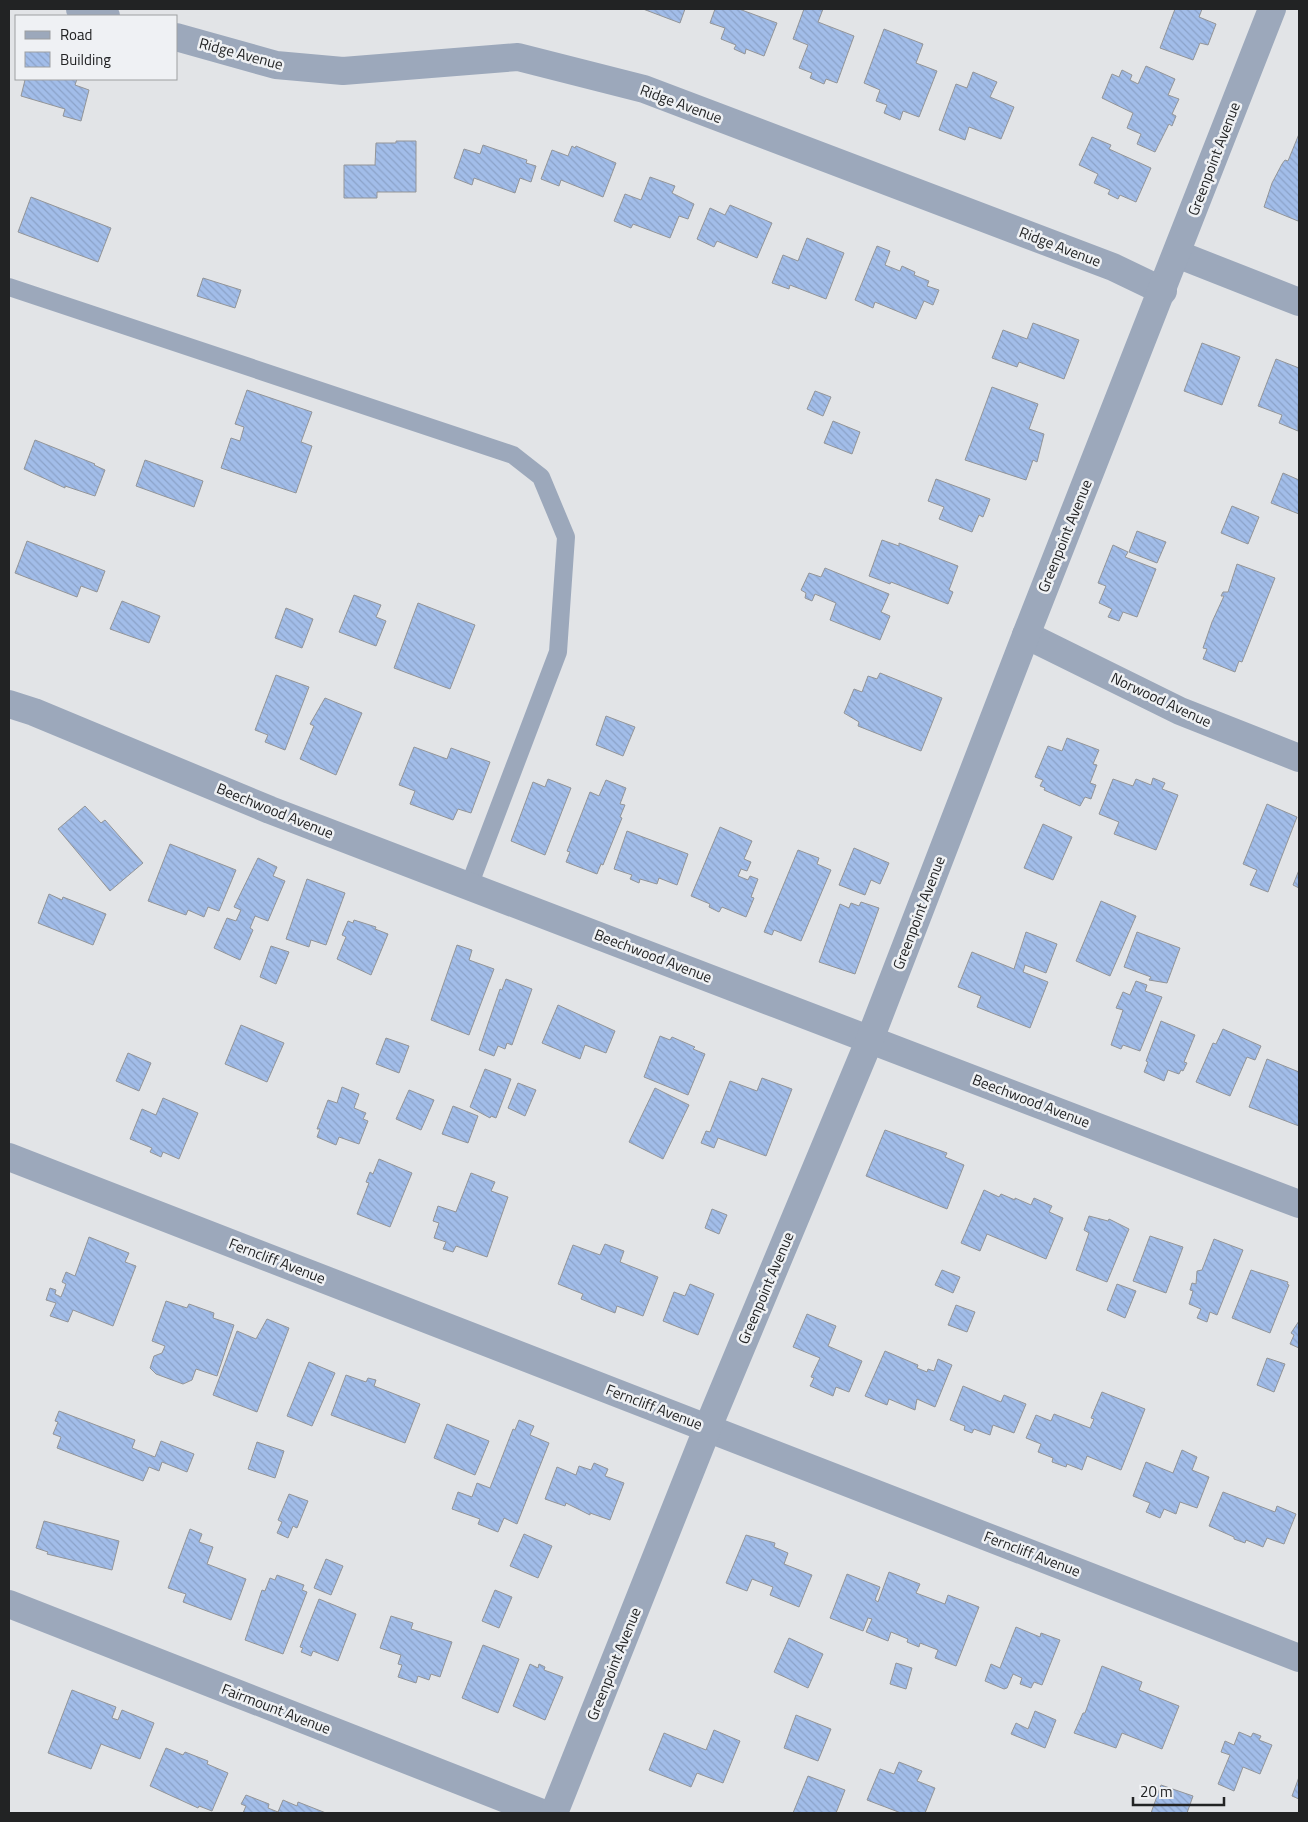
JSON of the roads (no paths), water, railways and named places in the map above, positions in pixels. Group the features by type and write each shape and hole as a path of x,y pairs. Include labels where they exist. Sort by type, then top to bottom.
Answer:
{"street":[{"path":"80,9 102,15"},
{"name":"Greenpoint Avenue","path":"554,1813 708,1427 870,1039 1026,635 1163,291 1272,9"},
{"name":"Ridge Avenue","path":"178,37 276,65 343,71 518,57 644,89 1113,266 1163,291"},
{"path":"1177,254 1299,302"},
{"name":"Norwood Avenue","path":"1026,635 1180,711 1299,758"},
{"name":"Beechwood Avenue","path":"9,704 34,712 270,810 1299,1204"},
{"name":"Ferncliff Avenue","path":"9,1158 708,1427 1299,1658"},
{"name":"Fairmount Avenue","path":"9,1604 542,1813"}],"lane":[{"path":"9,287 513,455 541,477 566,537 558,652 469,886"}]}
